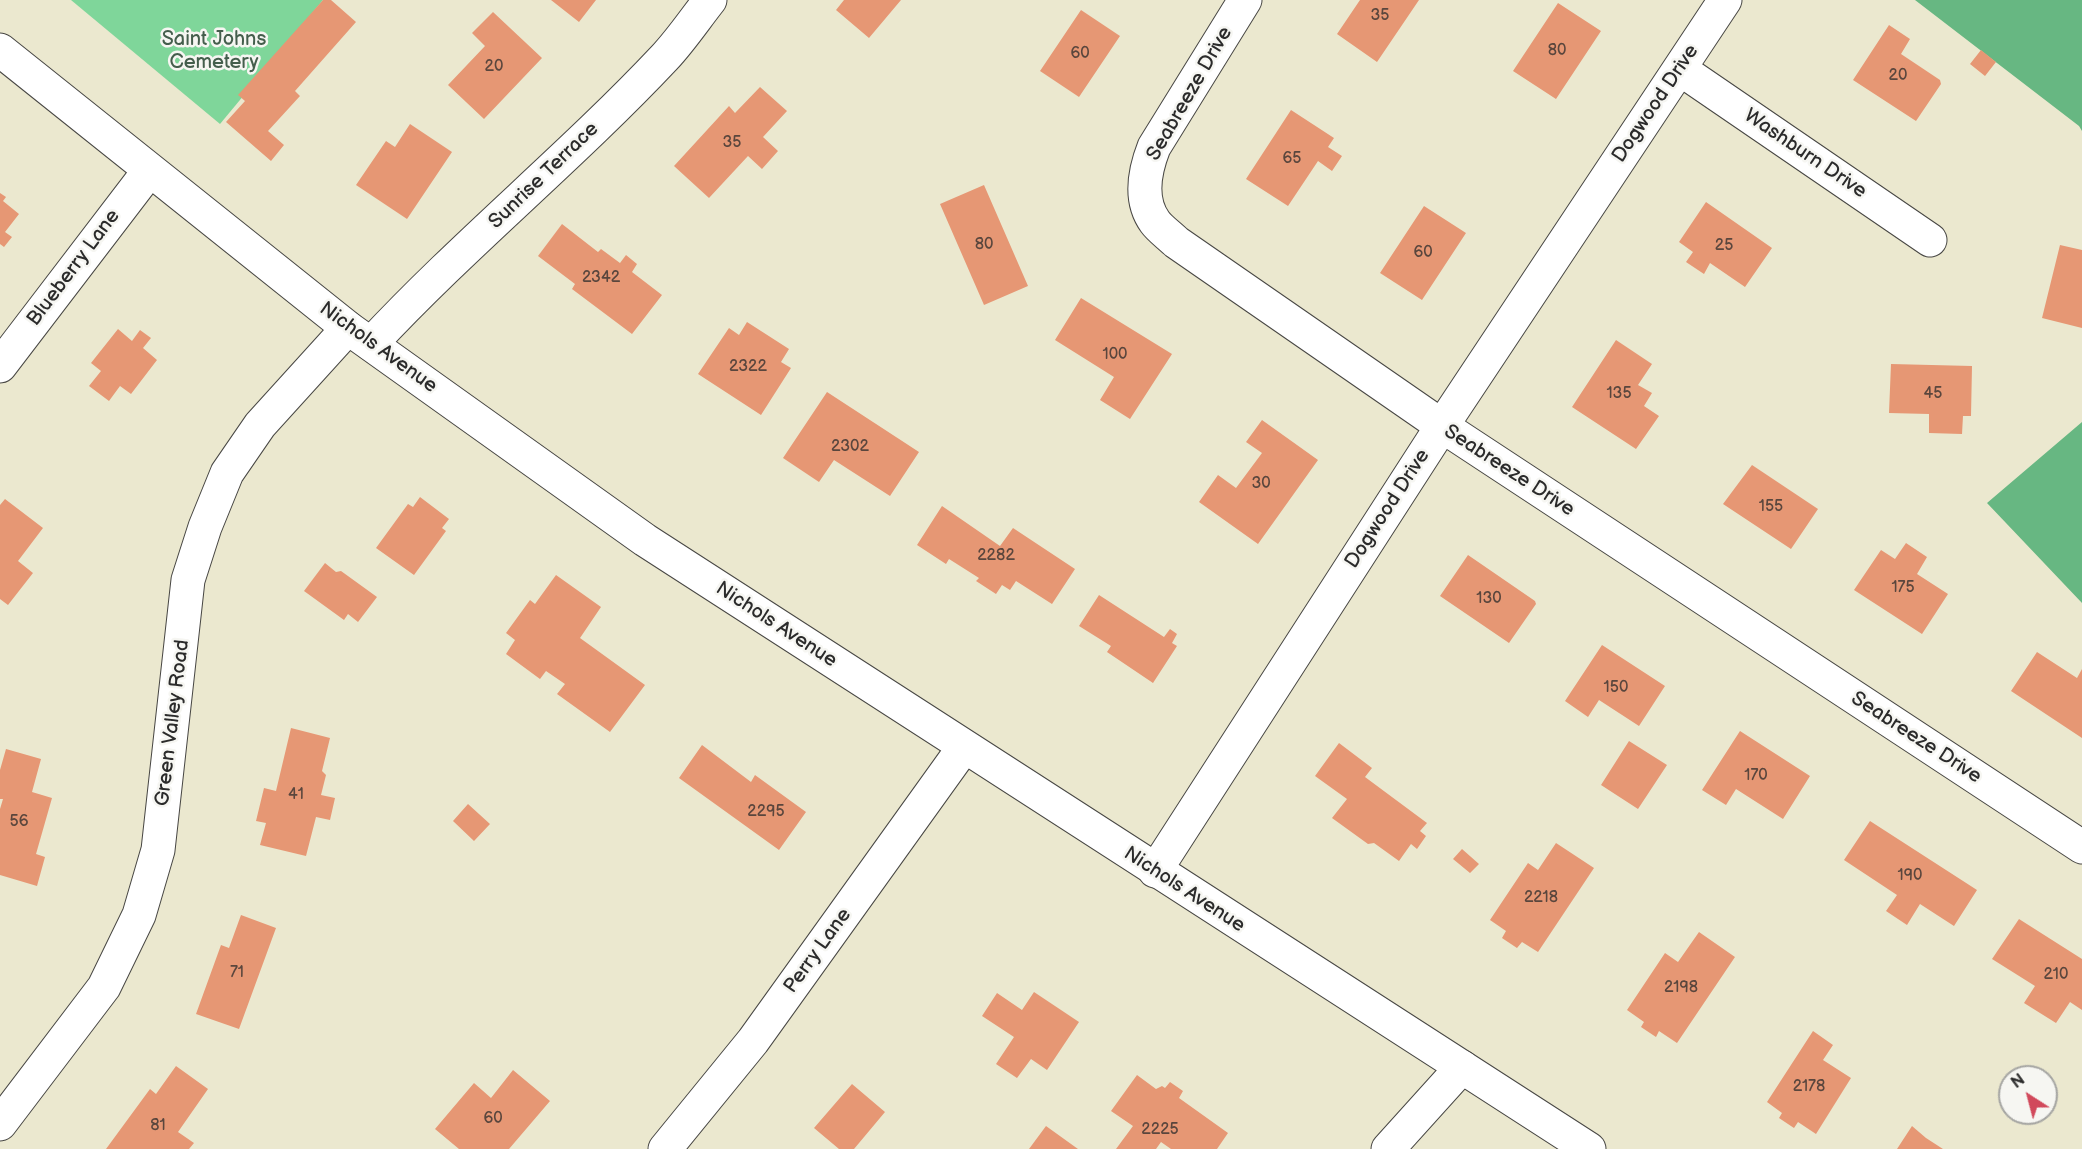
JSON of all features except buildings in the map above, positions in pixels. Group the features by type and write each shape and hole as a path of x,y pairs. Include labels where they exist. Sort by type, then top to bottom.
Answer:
{"street":[{"name":"Sunrise Terrace","path":"359,336 403,309 519,202 666,56 710,0"},
{"name":"Seabreeze Drive","path":"1245,0 1154,147 1144,172 1146,198 1154,221 1176,242 1442,426 2082,847"},
{"name":"Dogwood Drive","path":"1155,871 1442,426 1725,0"},
{"name":"Nichols Avenue","path":"0,50 148,171 359,336 645,540 1589,1149"},
{"name":"Washburn Drive","path":"1680,69 1930,240"},
{"name":"Blueberry Lane","path":"0,366 148,171"},
{"name":"Green Valley Road","path":"0,1124 104,987 139,915 158,849 185,626 188,580 204,527 227,473 261,425 359,336"},
{"name":"Perry Lane","path":"665,1149 753,1041 964,747"},
{"path":"1388,1149 1462,1067"}],"green space":[{"name":"Saint Johns Cemetery","path":"71,0 323,0 220,124"},
{"path":"1915,0 2082,0 2082,131 2079,126"},
{"path":"2082,422 2082,603 1987,503"}]}
